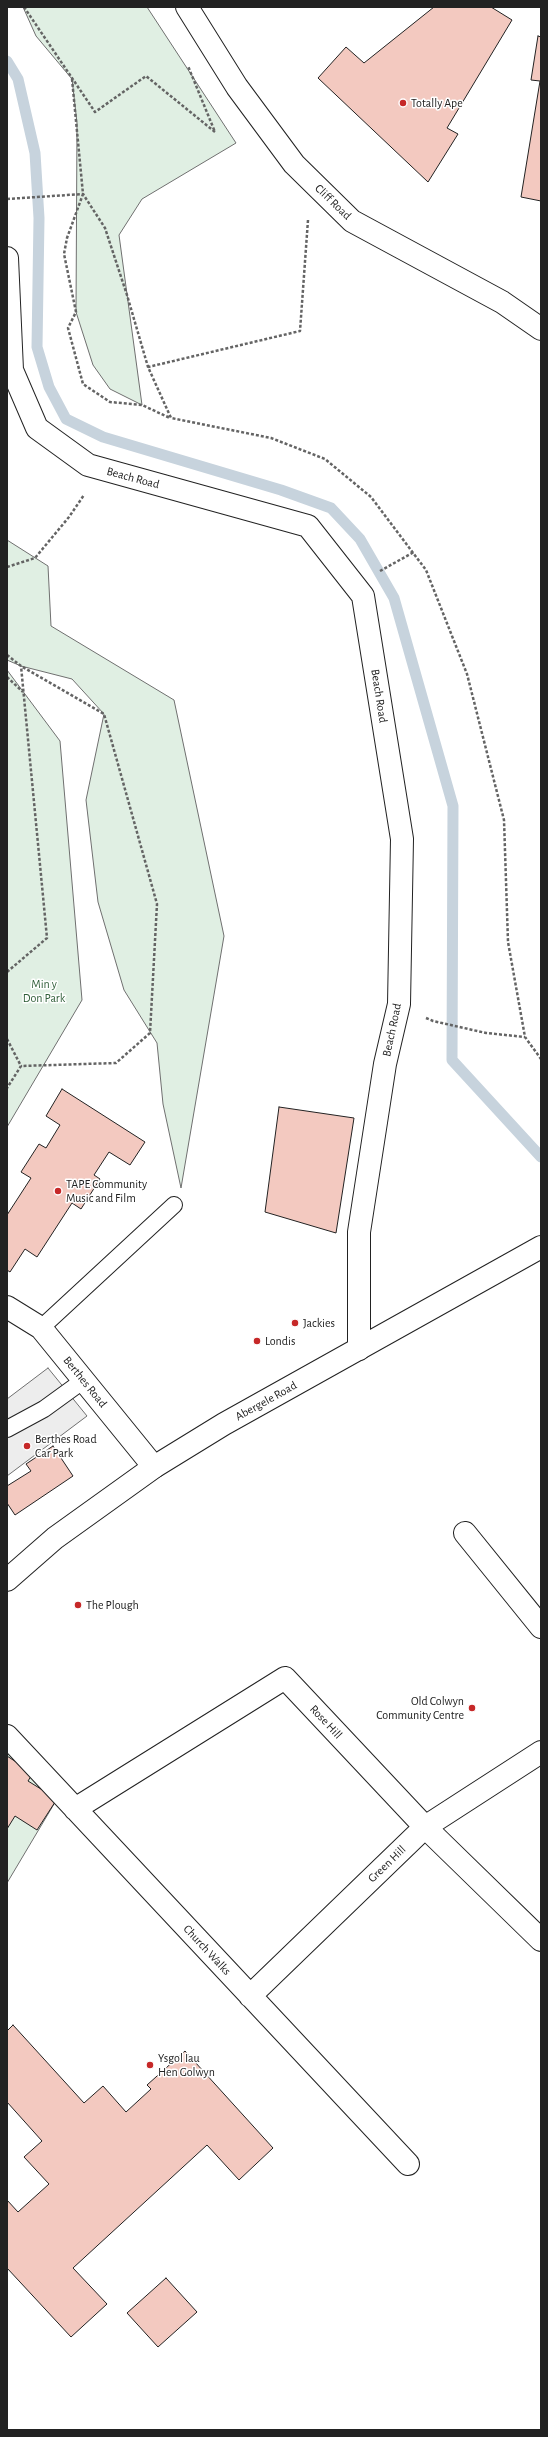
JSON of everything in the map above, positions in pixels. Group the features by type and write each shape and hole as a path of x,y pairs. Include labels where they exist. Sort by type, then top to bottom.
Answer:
{"street":[{"name":"Cliff Road","path":"187,7 237,87 294,164 352,221 502,302 541,329"},
{"name":"Beach Road","path":"7,258 12,370 37,428 88,465 308,526 363,596 402,839 399,1004 384,1064 359,1232 359,1349"},
{"name":"Abergele Road","path":"7,1580 55,1538 154,1467 224,1424 541,1247"},
{"name":"Berthes Road","path":"7,1307 41,1328 154,1467"},
{"path":"465,1533 541,1627"},
{"name":"Rose Hill","path":"75,1809 285,1678 425,1827 541,1940"},
{"name":"Church Walks","path":"7,1736 408,2164"},
{"name":"Green Hill","path":"250,1996 425,1827 541,1752"}],"lane":[{"path":"41,1328 174,1204"},
{"path":"7,1429 44,1409 84,1380"}],"path":[{"path":"24,7 95,112 146,76 215,132 186,67 221,62"},
{"path":"72,79 83,194 67,238 64,254 76,312 68,328 83,384 110,402 142,405 171,418"},
{"path":"7,199 83,194"},
{"path":"83,194 105,228 127,295 148,367"},
{"path":"7,567 35,558 69,517 101,469"},
{"path":"354,586 414,552"},
{"path":"7,655 21,666 104,714 157,904 150,1033 116,1063 21,1066"},
{"path":"7,972 47,938 21,666"},
{"path":"7,677 23,692"},
{"path":"433,1021 486,1032 525,1037 541,1059"},
{"path":"7,1039 21,1066"},
{"path":"7,1088 21,1066"}],"green space":[{"path":"23,7 147,7 236,143 142,199 119,235 142,405 110,389 93,365 76,312 77,123 72,79 36,36"},
{"path":"7,540 48,566 51,626 174,700 224,936 181,1188 163,1104 157,1043 124,990 98,902 86,800 104,714 72,679 21,666 7,660"},
{"name":"Min y Don Park","path":"7,670 60,741 82,1000 7,1127"},
{"path":"7,1746 57,1799 7,1883"}],"shaded area":[{"name":"Berthes Road Car Park","path":"48,1368 87,1416 7,1476 7,1399"}],"building":[{"name":"Totally Ape","path":"434,7 491,7 512,20 447,128 458,134 428,182 318,78 346,47 364,63"},
{"path":"538,36 541,37 541,201 521,197 540,81 531,80"},
{"name":"TAPE Community Music and Film","path":"62,1089 145,1142 130,1165 109,1152 94,1175 100,1179 81,1209 72,1203 37,1257 25,1249 10,1272 7,1270 7,1215 31,1178 21,1172 39,1144 46,1148 60,1125 46,1116"},
{"path":"279,1107 354,1118 336,1233 265,1212"},
{"path":"53,1446 73,1476 15,1515 7,1503 7,1486 31,1471 26,1464"},
{"path":"7,1756 33,1773 28,1781 57,1799 37,1830 15,1816 7,1829"},
{"path":"13,2025 84,2103 103,2086 126,2112 151,2089 147,2085 185,2051 273,2148 239,2180 207,2145 73,2268 107,2304 71,2337 7,2268 7,2200 18,2212 49,2184 24,2157 42,2141 7,2102 7,2031"},
{"path":"166,2278 197,2312 158,2347 127,2313"}],"waterway":[{"path":"7,61 18,79 35,153 39,218 37,347 49,387 66,419 103,437 281,490 331,508 360,539 394,598 453,806 452,1060 541,1157"}],"place":[{"name":"Totally Ape","path":"403,103"},
{"name":"TAPE Community Music and Film","path":"58,1191"},
{"name":"Jackies","path":"295,1323"},
{"name":"Londis","path":"257,1341"},
{"name":"Berthes Road Car Park","path":"27,1446"},
{"name":"The Plough","path":"78,1605"},
{"name":"Old Colwyn Community Centre","path":"472,1708"},
{"name":"Ysgol Iau Hen Golwyn","path":"150,2065"}]}
